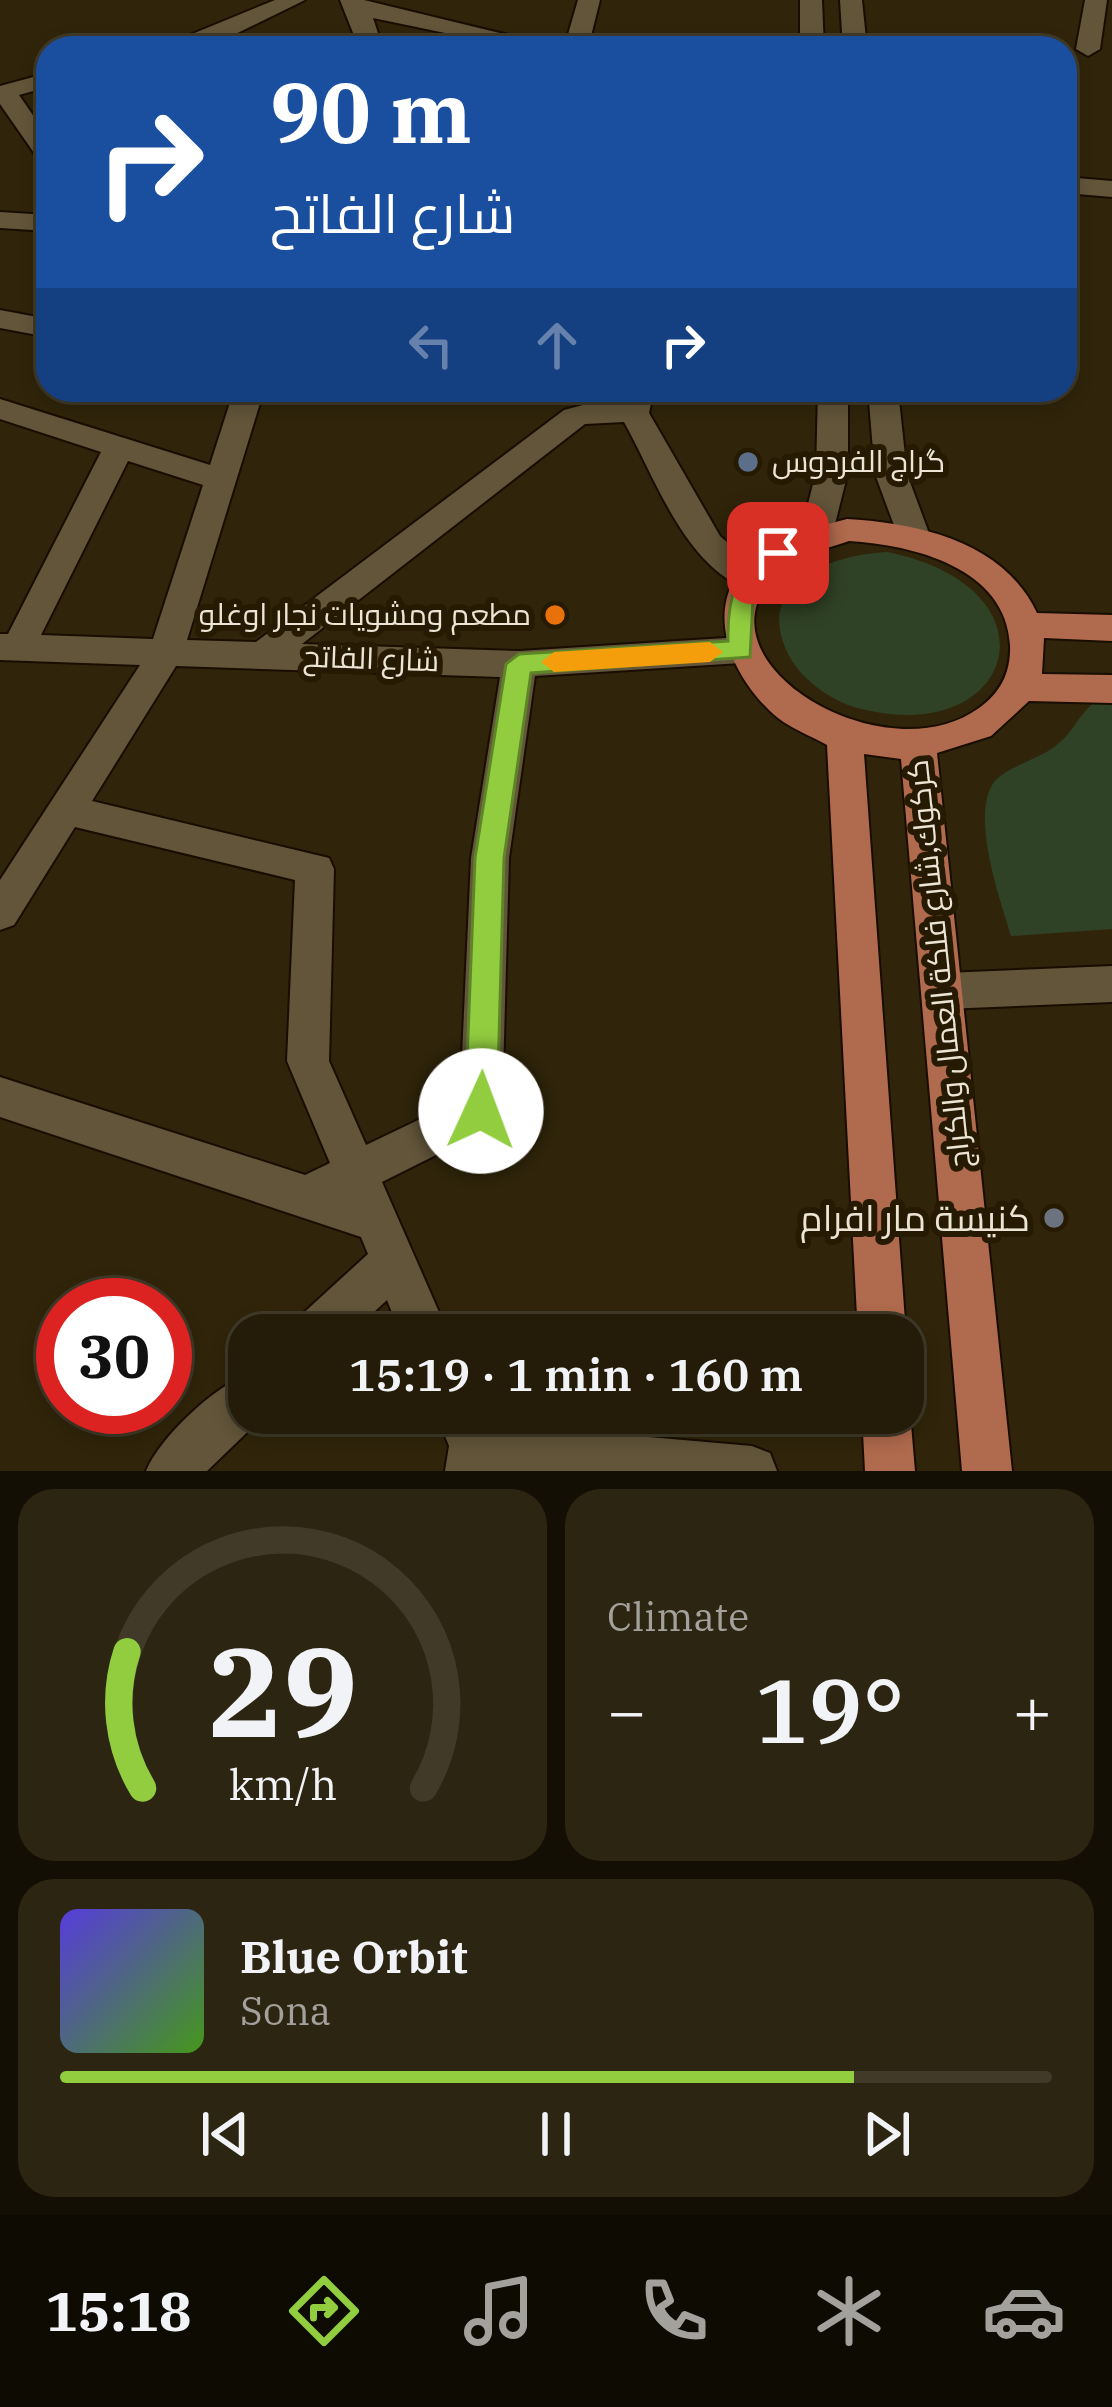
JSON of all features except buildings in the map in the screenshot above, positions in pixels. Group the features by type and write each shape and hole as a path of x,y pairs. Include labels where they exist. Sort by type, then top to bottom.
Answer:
{"main road":[{"path":"847,530 914,536 984,570 1010,596 1024,626 1028,656 1020,687 981,726 918,745 845,737 797,717 762,686 741,650 736,625 751,578 778,553 816,536 847,530"},
{"path":"1024,626 1112,628"},
{"path":"1020,687 1112,689"},
{"path":"845,737 880,1314"},
{"name":"كركوك,شارع فلكة العمال والكراج","path":"918,745 987,1471"},
{"path":"887,1434 890,1471"}],"street":[{"path":"214,36 294,0"},
{"path":"579,36 589,0"},
{"path":"811,0 812,36"},
{"path":"850,0 854,36"},
{"path":"1088,49 1096,0"},
{"path":"355,4 367,36"},
{"path":"355,4 497,36"},
{"path":"36,83 2,92 36,139"},
{"path":"1077,185 1112,189"},
{"path":"0,220 36,222"},
{"path":"0,319 36,326"},
{"path":"0,913 166,653 245,402"},
{"path":"262,656 574,417 632,402"},
{"path":"637,402 708,544 751,578"},
{"path":"816,536 832,472 832,402"},
{"path":"884,402 891,474 914,536"},
{"path":"0,410 221,480"},
{"path":"9,648 118,447"},
{"name":"شارع الفاتح","path":"9,648 519,664 741,650"},
{"path":"307,1197 481,1111 490,858 519,664"},
{"path":"66,810 315,869 308,1061 416,1314"},
{"path":"944,991 1112,985"},
{"path":"0,1097 307,1197 384,1241"},
{"path":"330,1314 384,1241"},
{"path":"171,1471 228,1417"},
{"path":"468,1443 752,1471"}],"green space":[{"path":"887,552 943,571 980,597 997,628 998,659 983,687 954,706 912,715 858,708 821,690 792,661 781,635 780,613 787,594 819,568"},
{"path":"1103,695 1112,696 1112,929 1011,936 989,857 988,795 1001,775 1059,743"}],"slow traffic":[{"path":"554,662 710,652"}],"place":[{"name":"گراج الفردوس","path":"748,462"},
{"name":"مطعم ومشويات نجار اوغلو","path":"555,615"},
{"name":"كنيسة مار افرام","path":"1054,1218"}],"route":[{"path":"481,1111 490,858 519,664 741,650 736,625 740,600 751,578 778,553"}]}
